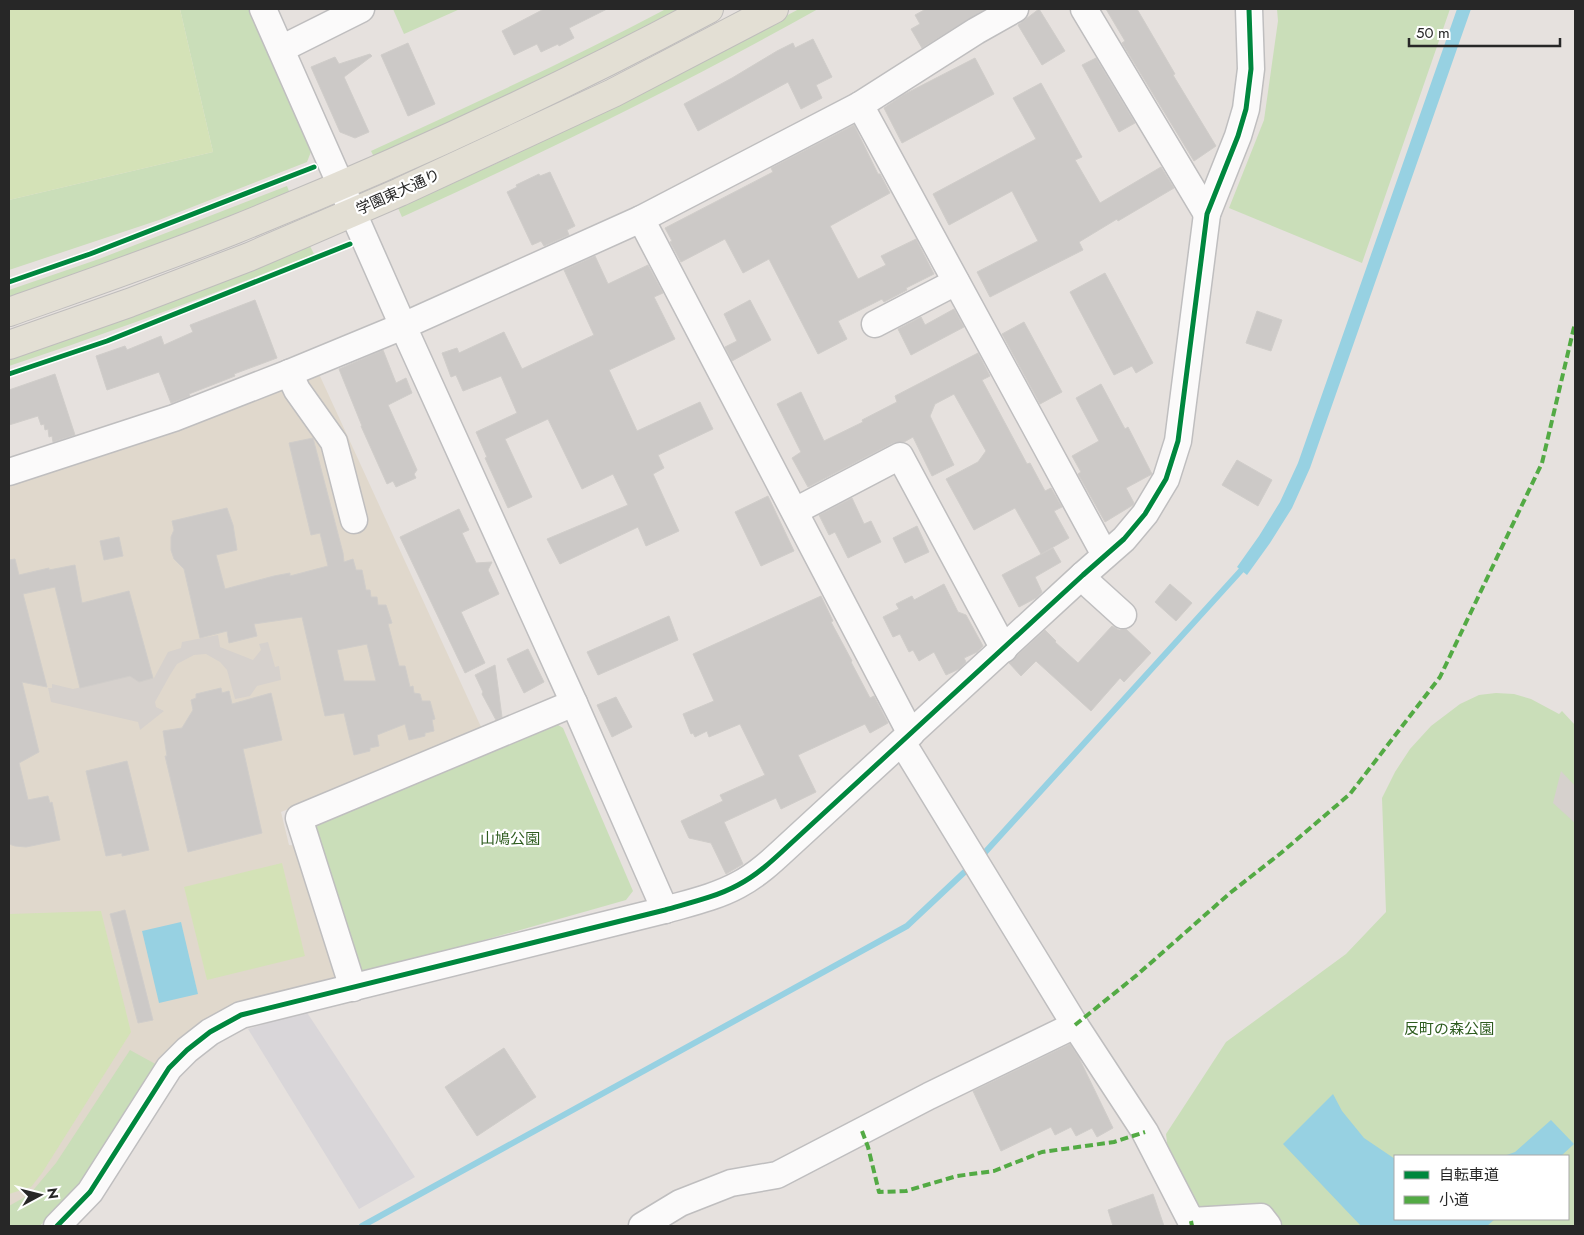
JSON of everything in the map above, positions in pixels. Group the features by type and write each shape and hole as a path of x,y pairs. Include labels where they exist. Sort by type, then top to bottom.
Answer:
{"main road":[{"name":"学園東大通り","path":"9,312 235,229 341,185 477,124 594,68 709,9"},
{"name":"学園東大通り","path":"9,346 249,257 353,212 488,152 604,97 774,9"}],"street":[{"path":"263,9 665,910"},
{"path":"281,49 361,9"},
{"path":"9,472 174,418 403,326 653,207 860,105 976,31 1015,9"},
{"path":"1084,9 1207,214"},
{"path":"56,1226 62,1223 90,1192 169,1068 210,1032 242,1015 665,910 738,886 760,871 1124,539 1145,514 1166,479 1178,441 1207,214 1238,136 1246,109 1250,69 1249,9"},
{"path":"860,105 1105,555"},
{"path":"653,207 794,511 907,738 967,850 1075,1025 1145,1132 1191,1221 1261,1217 1268,1226"},
{"path":"874,324 956,282"},
{"path":"289,373 297,390 334,442 354,520"},
{"path":"794,511 900,456 1004,648"},
{"path":"1083,575 1091,586 1123,615"},
{"path":"353,988 299,818 574,704"},
{"path":"642,1226 680,1203 731,1183 778,1174 929,1096 1075,1025"}],"shaded area":[{"path":"319,374 482,729 281,812 289,845 299,846 338,972 334,983 256,998 223,1010 196,1028 39,1226 9,1226 9,484"},
{"path":"218,635 220,647 253,660 261,650 259,644 268,642 275,667 279,666 281,680 257,686 250,696 235,699 227,670 220,662 206,654 194,655 177,664 155,702 156,707 164,711 140,730 138,722 51,702 48,688 52,688 52,684 73,689 130,676 139,682 154,678 168,652 181,648 182,642"},
{"path":"1561,771 1575,786 1575,823 1553,803"},
{"path":"306,1011 415,1177 359,1209 248,1029"}],"green space":[{"path":"9,9 180,9 213,152 9,200"},
{"path":"180,9 253,9 314,144 307,162 159,220 9,270 9,200 213,152"},
{"path":"393,9 460,9 404,34"},
{"path":"666,9 685,9 628,39 375,159 371,151 557,64"},
{"path":"799,9 818,9 612,118 402,217 398,208 504,160 642,93"},
{"path":"1277,9 1450,9 1362,263 1229,208 1264,120 1278,21"},
{"path":"287,186 290,194 234,218 9,300 9,290 99,259"},
{"path":"310,246 314,254 86,340 9,366 9,356"},
{"name":"反町の森公園","path":"1496,693 1514,694 1531,699 1559,714 1562,711 1575,725 1575,1226 1276,1226 1259,1208 1195,1206 1168,1151 1166,1134 1226,1042 1346,954 1386,912 1382,798 1395,772 1410,749 1431,726 1460,704 1479,695"},
{"name":"山鳩公園","path":"555,723 563,728 633,891 626,900 368,973 358,969 315,831 318,819"},
{"path":"282,863 305,956 207,980 184,887"},
{"path":"101,911 131,1032 42,1173 31,1187 9,1194 9,914"},
{"path":"130,1050 159,1066 80,1188 53,1216 39,1226 9,1226 9,1206 30,1194 56,1163"}],"water":[{"path":"1457,9 1471,9 1310,468 1292,508 1247,575 1237,567 1280,502 1298,463"},
{"path":"181,922 198,994 159,1003 142,931"},
{"path":"1333,1094 1342,1111 1364,1138 1394,1158 1394,1220 1494,1220 1487,1226 1361,1226 1283,1144"},
{"path":"1551,1120 1574,1144 1562,1155 1507,1155 1515,1152"}],"building":[{"path":"544,9 607,9 569,28 574,38 559,46 558,44 541,52 537,44 514,55 502,31"},
{"path":"926,9 985,9 922,48 911,29 920,24 915,15"},
{"path":"1039,9 1065,51 1042,65 1018,25"},
{"path":"1106,9 1137,9 1175,74 1173,75 1216,146 1194,161 1122,43 1125,41"},
{"path":"813,39 832,77 816,85 822,98 801,109 788,82 698,131 684,104 777,51 793,43 795,48"},
{"path":"408,43 435,104 408,116 381,55"},
{"path":"370,54 372,56 344,77 369,132 355,138 340,132 311,67 335,57 339,64"},
{"path":"975,58 994,94 902,143 884,108 903,95"},
{"path":"1096,58 1135,123 1119,132 1082,65"},
{"path":"1041,83 1082,157 1075,160 1100,203 1161,167 1174,188 1079,242 1083,250 990,297 977,272 1038,241 1012,191 949,225 933,194 1036,139 1013,98"},
{"path":"854,125 878,174 880,174 890,193 830,226 858,279 886,265 881,256 916,239 934,274 884,302 882,299 838,321 847,339 818,354 769,259 743,273 725,239 681,262 665,228 773,172 771,168"},
{"path":"550,172 575,226 567,230 569,235 544,246 541,241 532,245 507,192 517,187 516,185 539,174 540,176"},
{"path":"595,256 608,284 648,265 663,293 654,297 675,339 609,370 637,431 700,402 713,429 658,455 664,468 653,474 679,531 646,546 638,527 560,564 547,539 628,505 613,474 582,489 548,419 505,439 532,497 508,508 485,458 487,457 476,432 517,413 501,376 463,391 456,375 451,377 442,353 457,348 459,353 504,332 522,369 594,335 564,270"},
{"path":"1105,273 1153,363 1136,373 1132,366 1114,375 1070,292"},
{"path":"255,300 277,358 234,374 235,376 171,403 159,372 107,390 96,356 125,346 127,350 161,336 164,345 193,332 190,325"},
{"path":"750,300 771,340 732,361 725,347 737,341 724,314"},
{"path":"954,309 964,327 911,355 898,329 921,317 925,325"},
{"path":"1257,311 1282,320 1271,351 1246,343"},
{"path":"1024,322 1062,392 1040,404 1002,334"},
{"path":"383,350 396,383 406,378 412,393 388,405 417,470 414,474 416,478 396,487 393,481 387,484 361,426 339,369"},
{"path":"978,353 990,376 982,380 1027,464 1030,463 1045,491 1051,488 1062,507 1054,511 1069,538 1041,554 1015,508 974,530 946,479 978,462 986,451 954,394 935,404 930,416 954,465 932,476 913,437 904,442 893,443 808,487 792,458 801,452 777,404 801,392 824,441 863,422 862,420 897,402 895,396"},
{"path":"55,374 75,435 53,442 52,436 49,437 48,429 45,430 44,424 41,425 38,416 9,425 9,390"},
{"path":"1101,384 1125,429 1128,427 1152,474 1126,488 1134,503 1133,505 1105,522 1078,474 1081,472 1072,456 1099,441 1076,398"},
{"path":"313,438 344,562 353,559 356,570 362,570 366,590 370,590 371,597 377,597 378,605 386,605 392,623 388,624 399,666 405,666 410,687 413,686 414,693 420,694 422,701 430,701 435,719 432,720 434,731 425,733 425,736 409,740 405,724 377,735 379,746 370,748 370,751 354,755 344,713 325,716 302,617 254,624 257,636 229,643 227,631 200,638 184,569 174,559 171,550 171,537 174,530 172,521 227,508 233,525 237,550 216,555 225,589 274,576 290,573 290,576 328,566 320,533 311,535 289,443","holes":["367,644 376,681 344,681 337,650"]},
{"path":"1237,460 1272,480 1258,506 1222,485"},
{"path":"768,496 794,551 761,566 735,512"},
{"path":"852,498 864,524 871,521 881,542 848,558 835,532 829,535 819,515"},
{"path":"459,509 469,530 462,533 476,563 492,562 488,570 499,594 461,612 485,663 465,673 400,537"},
{"path":"917,526 929,552 905,563 893,538"},
{"path":"119,537 123,556 104,560 100,541"},
{"path":"1053,548 1061,562 1035,577 1042,592 1036,598 1019,607 1002,575"},
{"path":"15,559 19,575 49,568 49,570 75,565 82,603 129,591 153,678 139,682 130,676 80,688 55,587 23,594 47,687 22,682 39,752 19,763 28,800 48,796 50,803 52,802 60,840 26,847 9,844 9,560"},
{"path":"944,584 958,612 966,615 983,646 977,652 964,658 966,662 959,669 946,675 934,652 919,661 913,650 909,652 900,634 893,637 883,617 899,609 896,604 912,596 914,600"},
{"path":"1170,584 1192,603 1176,621 1155,602"},
{"path":"821,596 833,621 831,622 851,662 870,698 874,696 888,723 870,733 865,724 798,755 816,792 781,809 776,798 724,822 743,864 726,874 711,843 689,838 681,821 723,801 720,795 765,775 740,724 709,737 707,731 695,737 693,733 691,734 683,714 714,701 693,654"},
{"path":"669,616 678,640 598,675 587,652"},
{"path":"1112,626 1119,630 1126,629 1151,653 1124,682 1120,678 1091,711 1036,661 1021,676 1009,663 1045,630 1078,663"},
{"path":"528,649 544,682 524,693 507,659"},
{"path":"495,665 502,717 496,720 482,694 483,692 475,675"},
{"path":"221,688 222,693 229,691 232,704 271,693 282,740 243,749 262,833 188,852 165,756 167,756 163,731 182,728 193,710 191,700 196,698 196,694"},
{"path":"616,697 632,727 612,737 597,705"},
{"path":"127,761 149,850 122,856 122,853 106,856 86,771"},
{"path":"125,910 153,1020 138,1023 110,914"},
{"path":"1070,1044 1079,1058 1113,1128 1097,1137 1092,1128 1076,1136 1071,1127 1055,1135 1051,1127 1001,1151 973,1091"},
{"path":"504,1048 536,1097 477,1136 445,1087"},
{"path":"1153,1194 1164,1226 1113,1226 1108,1210"}],"waterway":[{"path":"979,859 1246,565"},
{"path":"362,1226 907,926 972,865"}],"marked path":[{"path":"1075,1025 1137,975 1230,893 1281,853 1350,794 1440,677 1542,463 1575,323"},
{"path":"862,1131 879,1192 906,1191 957,1176 994,1171 1042,1152 1114,1142 1145,1132"},
{"path":"1191,1221 1192,1226"}],"cycle path":[{"path":"57,1226 90,1192 169,1068 187,1050 210,1032 241,1015 665,910 721,893 752,877 1124,539 1145,514 1166,479 1178,441 1207,214 1238,136 1246,109 1251,69 1249,9"},
{"path":"9,282 90,254 314,167"},
{"path":"9,374 107,341 350,244"}]}
